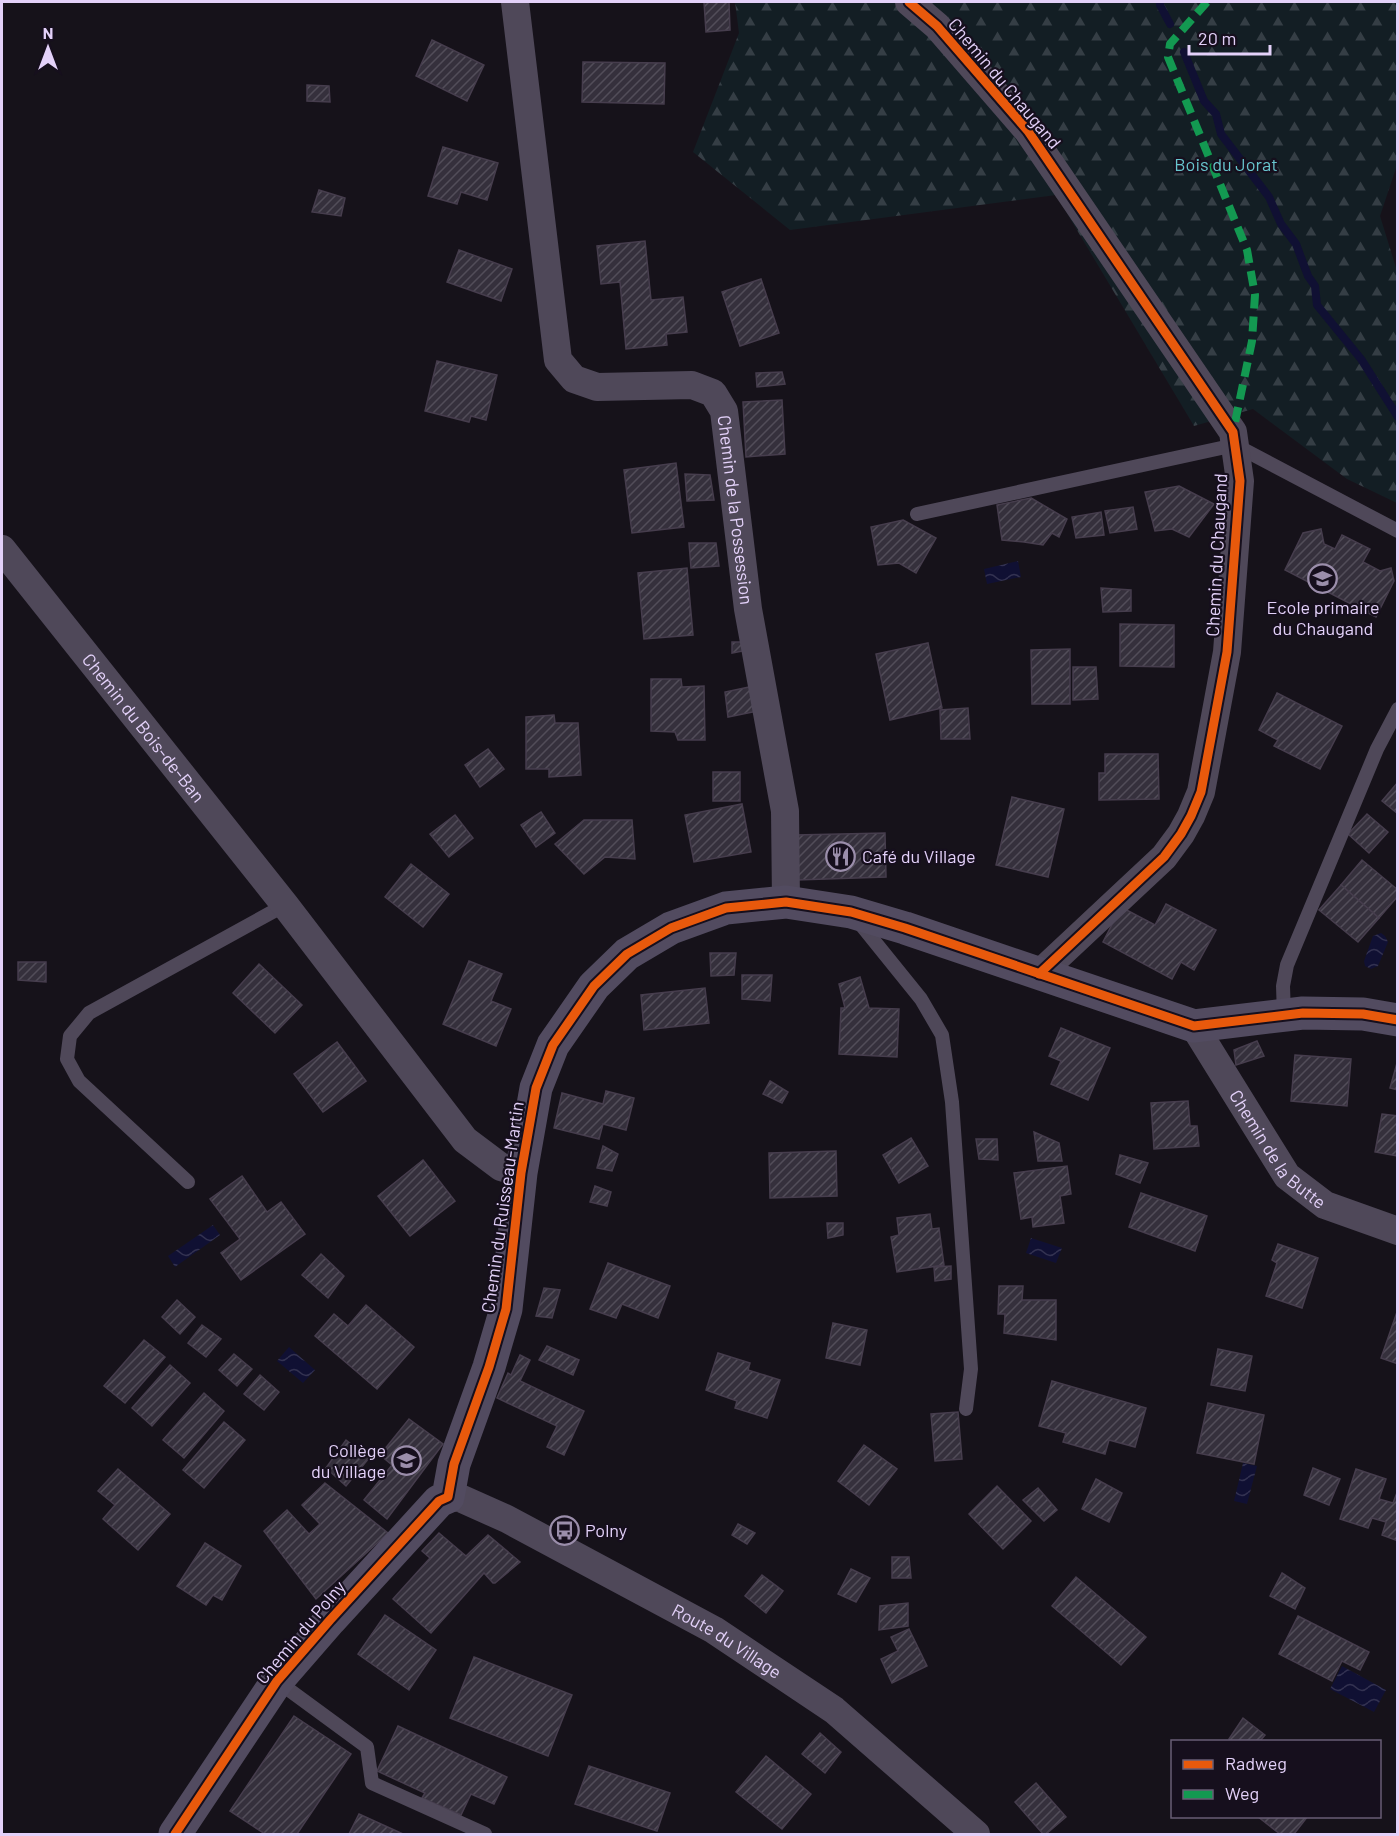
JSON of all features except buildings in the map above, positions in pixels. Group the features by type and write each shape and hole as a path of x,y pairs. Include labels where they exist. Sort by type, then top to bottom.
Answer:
{"street":[{"name":"Chemin de la Possession","path":"515,2 558,360 574,379 597,387 692,385 713,393 724,411 748,609 785,811 786,902"},
{"name":"Chemin du Chaugand","path":"909,2 936,26 1028,131 1233,432 1240,481 1227,652 1201,792 1181,834 1164,857 1039,974"},
{"name":"Chemin du Bois-de-Ban","path":"2,549 285,905 465,1140 501,1167 521,1173"},
{"name":"Chemin du Ruisseau-Martin","path":"448,1497 454,1464 489,1367 506,1309 521,1173 536,1088 553,1045 594,986 627,954 671,928 726,908 786,902 851,912 905,928 1194,1026 1303,1013 1363,1014 1398,1020"},
{"name":"Chemin de la Butte","path":"1194,1026 1287,1176 1325,1205 1398,1231"},
{"name":"Chemin du Polny","path":"175,1834 277,1681 439,1501 448,1497"},
{"name":"Route du Village","path":"448,1497 460,1498 507,1519 714,1630 834,1710 976,1834"}],"lane":[{"path":"917,514 1235,445 1398,531"},
{"path":"1284,1015 1283,986 1287,965 1377,749 1398,709"},
{"path":"188,1182 80,1081 67,1059 70,1036 89,1013 285,905"},
{"path":"851,912 921,999 942,1035 952,1102 971,1369 966,1409"},
{"path":"277,1681 367,1747 372,1783 485,1834"}],"green space":[{"name":"Bois du Jorat","path":"735,2 1397,2 1397,165 1380,216 1397,271 1397,503 1347,479 1253,409 1194,426 1056,195 790,230 693,152 739,33"}],"water":[{"path":"1018,561 1021,577 987,584 984,569"},
{"path":"1381,933 1388,942 1378,966 1371,969 1365,966 1364,961 1373,936"},
{"path":"213,1225 220,1235 175,1267 168,1256"},
{"path":"1031,1238 1062,1248 1056,1263 1026,1253"},
{"path":"289,1347 315,1370 303,1383 277,1361"},
{"path":"1243,1463 1257,1466 1247,1504 1234,1501"},
{"path":"1342,1666 1386,1690 1374,1712 1330,1689"}],"waterway":[{"path":"1160,2 1170,24"},
{"path":"1184,52 1204,101 1216,114 1221,134 1269,197 1281,224 1296,244 1308,276 1315,286 1317,305 1361,359 1398,417"}],"marked path":[{"path":"1207,2 1170,44 1168,57 1247,250 1255,295 1252,341 1233,432"}],"cycle path":[{"path":"909,2 937,26 1028,131 1233,432 1240,481 1227,652 1201,792 1181,834 1164,857 1039,974"},
{"path":"175,1834 277,1681 439,1501 448,1497 454,1464 489,1367 506,1309 521,1173 536,1088 553,1045 594,986 627,954 671,928 726,908 786,902 851,912 905,928 1194,1026 1303,1013 1363,1014 1398,1020"}],"place":[{"name":"Ecole primaire du Chaugand","path":"1323,578"},
{"name":"Café du Village","path":"841,856"},
{"name":"Collège du Village","path":"407,1460"},
{"name":"Polny","path":"564,1530"}]}
